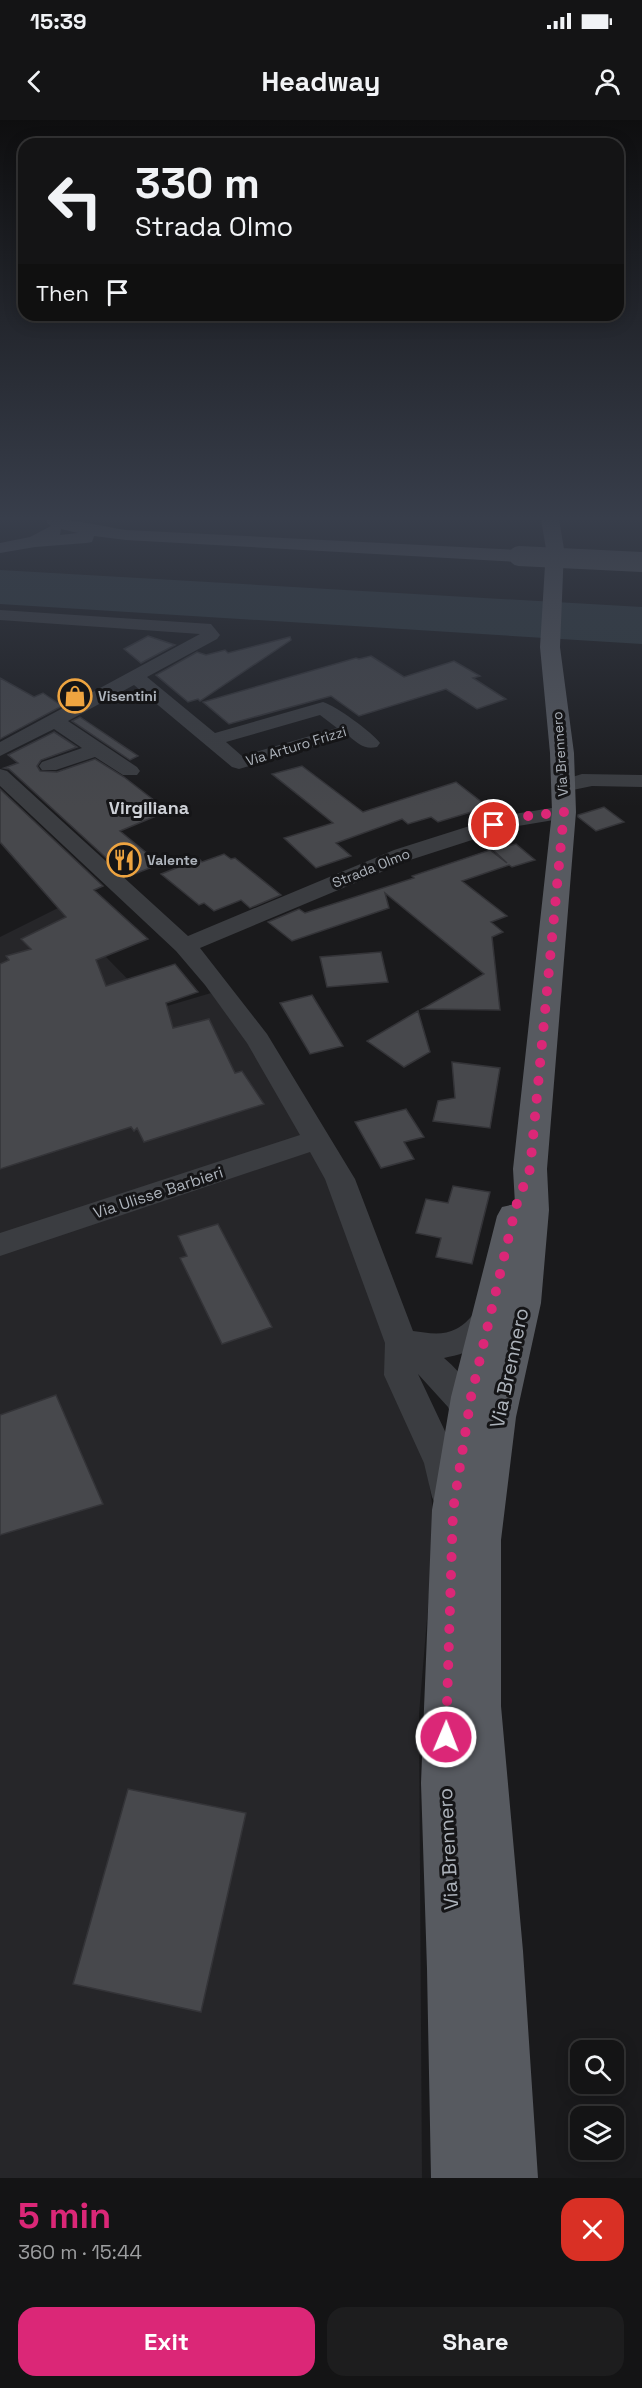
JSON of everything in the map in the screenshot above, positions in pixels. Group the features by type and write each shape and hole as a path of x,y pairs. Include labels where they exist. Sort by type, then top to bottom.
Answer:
{"main road":[{"name":"Via Brennero","path":"460,2178 455,1980 445,1783 453,1510 485,1402 523,1303 532,1210 530,1169 564,800 550,647 552,615"},
{"name":"Via Brennero","path":"509,2178 497,1951 478,1706 480,1540 496,1417 485,1402 490,1318 516,1206 530,1169"}],"street":[{"path":"0,750 211,635 205,628 1,615"},
{"name":"Via Arturo Frizzi","path":"136,677 239,763 353,729"},
{"name":"Via Arturo Frizzi","path":"211,740 318,704 370,743"},
{"path":"55,720 130,771"},
{"path":"49,766 97,749"},
{"path":"0,775 185,946 214,980 258,1040 340,1179 401,1343 402,1375 442,1463 453,1510"},
{"path":"564,800 590,788 614,782 642,782"},
{"name":"Strada Olmo","path":"185,946 402,855 509,821 564,800"},
{"name":"Via Ulisse Barbieri","path":"0,1245 316,1139"},
{"path":"401,1343 433,1347 466,1340 490,1318"},
{"path":"401,1343 420,1356 451,1385 485,1402"},
{"path":"409,1393 435,1410 485,1402"}],"shaded area":[{"path":"177,615 642,615 642,644"},
{"path":"58,908 157,1009 211,993 249,1043 330,1183 388,1344 427,1468 435,1524 419,1714 422,2178 0,2178 0,937"}],"building":[{"path":"148,636 175,645 141,663 124,649"},
{"path":"290,637 291,640 200,701 198,699 188,702 156,675 197,652 206,655 225,650 228,653"},
{"path":"371,656 404,677 454,661 480,676 473,678 506,699 477,709 446,689 359,716 331,696 229,724 203,702 356,658"},
{"path":"0,678 34,697 43,693 62,706 0,739"},
{"path":"80,717 138,756 130,760 72,721"},
{"path":"54,732 77,747 41,760 37,766 40,771 57,772 95,759 124,777 168,811 120,831 160,864 127,877 9,769 4,768 18,763 8,755"},
{"path":"302,766 363,812 456,782 488,807 438,822 431,817 408,824 402,819 336,843 351,856 316,868 284,838 333,823 272,774"},
{"path":"0,789 103,886 94,890 148,939 96,960 106,986 175,964 198,992 166,1003 173,1028 209,1019 235,1073 242,1071 264,1104 144,1142 137,1128 134,1131 131,1127 0,1169 0,964 9,960 6,956 31,949 21,939 66,917 0,842"},
{"path":"604,807 624,822 596,831 578,817 578,815"},
{"path":"516,844 535,860 512,867 509,865 462,881 507,916 491,922 503,932 492,937 500,1010 422,1009 484,974 385,893 389,908 292,941 268,922 299,909 305,913 414,878 412,876 490,850 507,863 493,850"},
{"path":"224,854 231,859 235,858 281,895 250,908 241,900 214,911 204,903 199,905 161,874 199,859 202,862"},
{"path":"381,952 388,982 327,987 320,957"},
{"path":"312,995 343,1046 310,1054 280,1003"},
{"path":"418,1011 430,1052 404,1067 367,1041"},
{"path":"452,1062 500,1068 490,1128 433,1121 438,1101 455,1098"},
{"path":"406,1109 424,1137 404,1142 414,1159 381,1168 355,1122"},
{"path":"453,1186 490,1192 472,1264 436,1257 441,1238 416,1233 426,1199 448,1203"},
{"path":"218,1224 272,1327 222,1344 180,1258 187,1256 178,1236"},
{"path":"56,1395 103,1504 0,1535 0,1415"},
{"path":"128,1789 246,1813 201,2012 73,1984"}],"place":[{"name":"Visentini","path":"75,696"},
{"name":"Valente","path":"124,860"}],"district":[{"name":"Virgiliana","path":"149,808"}],"route":[{"path":"446,1737 453,1510 471,1397 516,1206 530,1169 564,812 528,816 494,825"}]}
